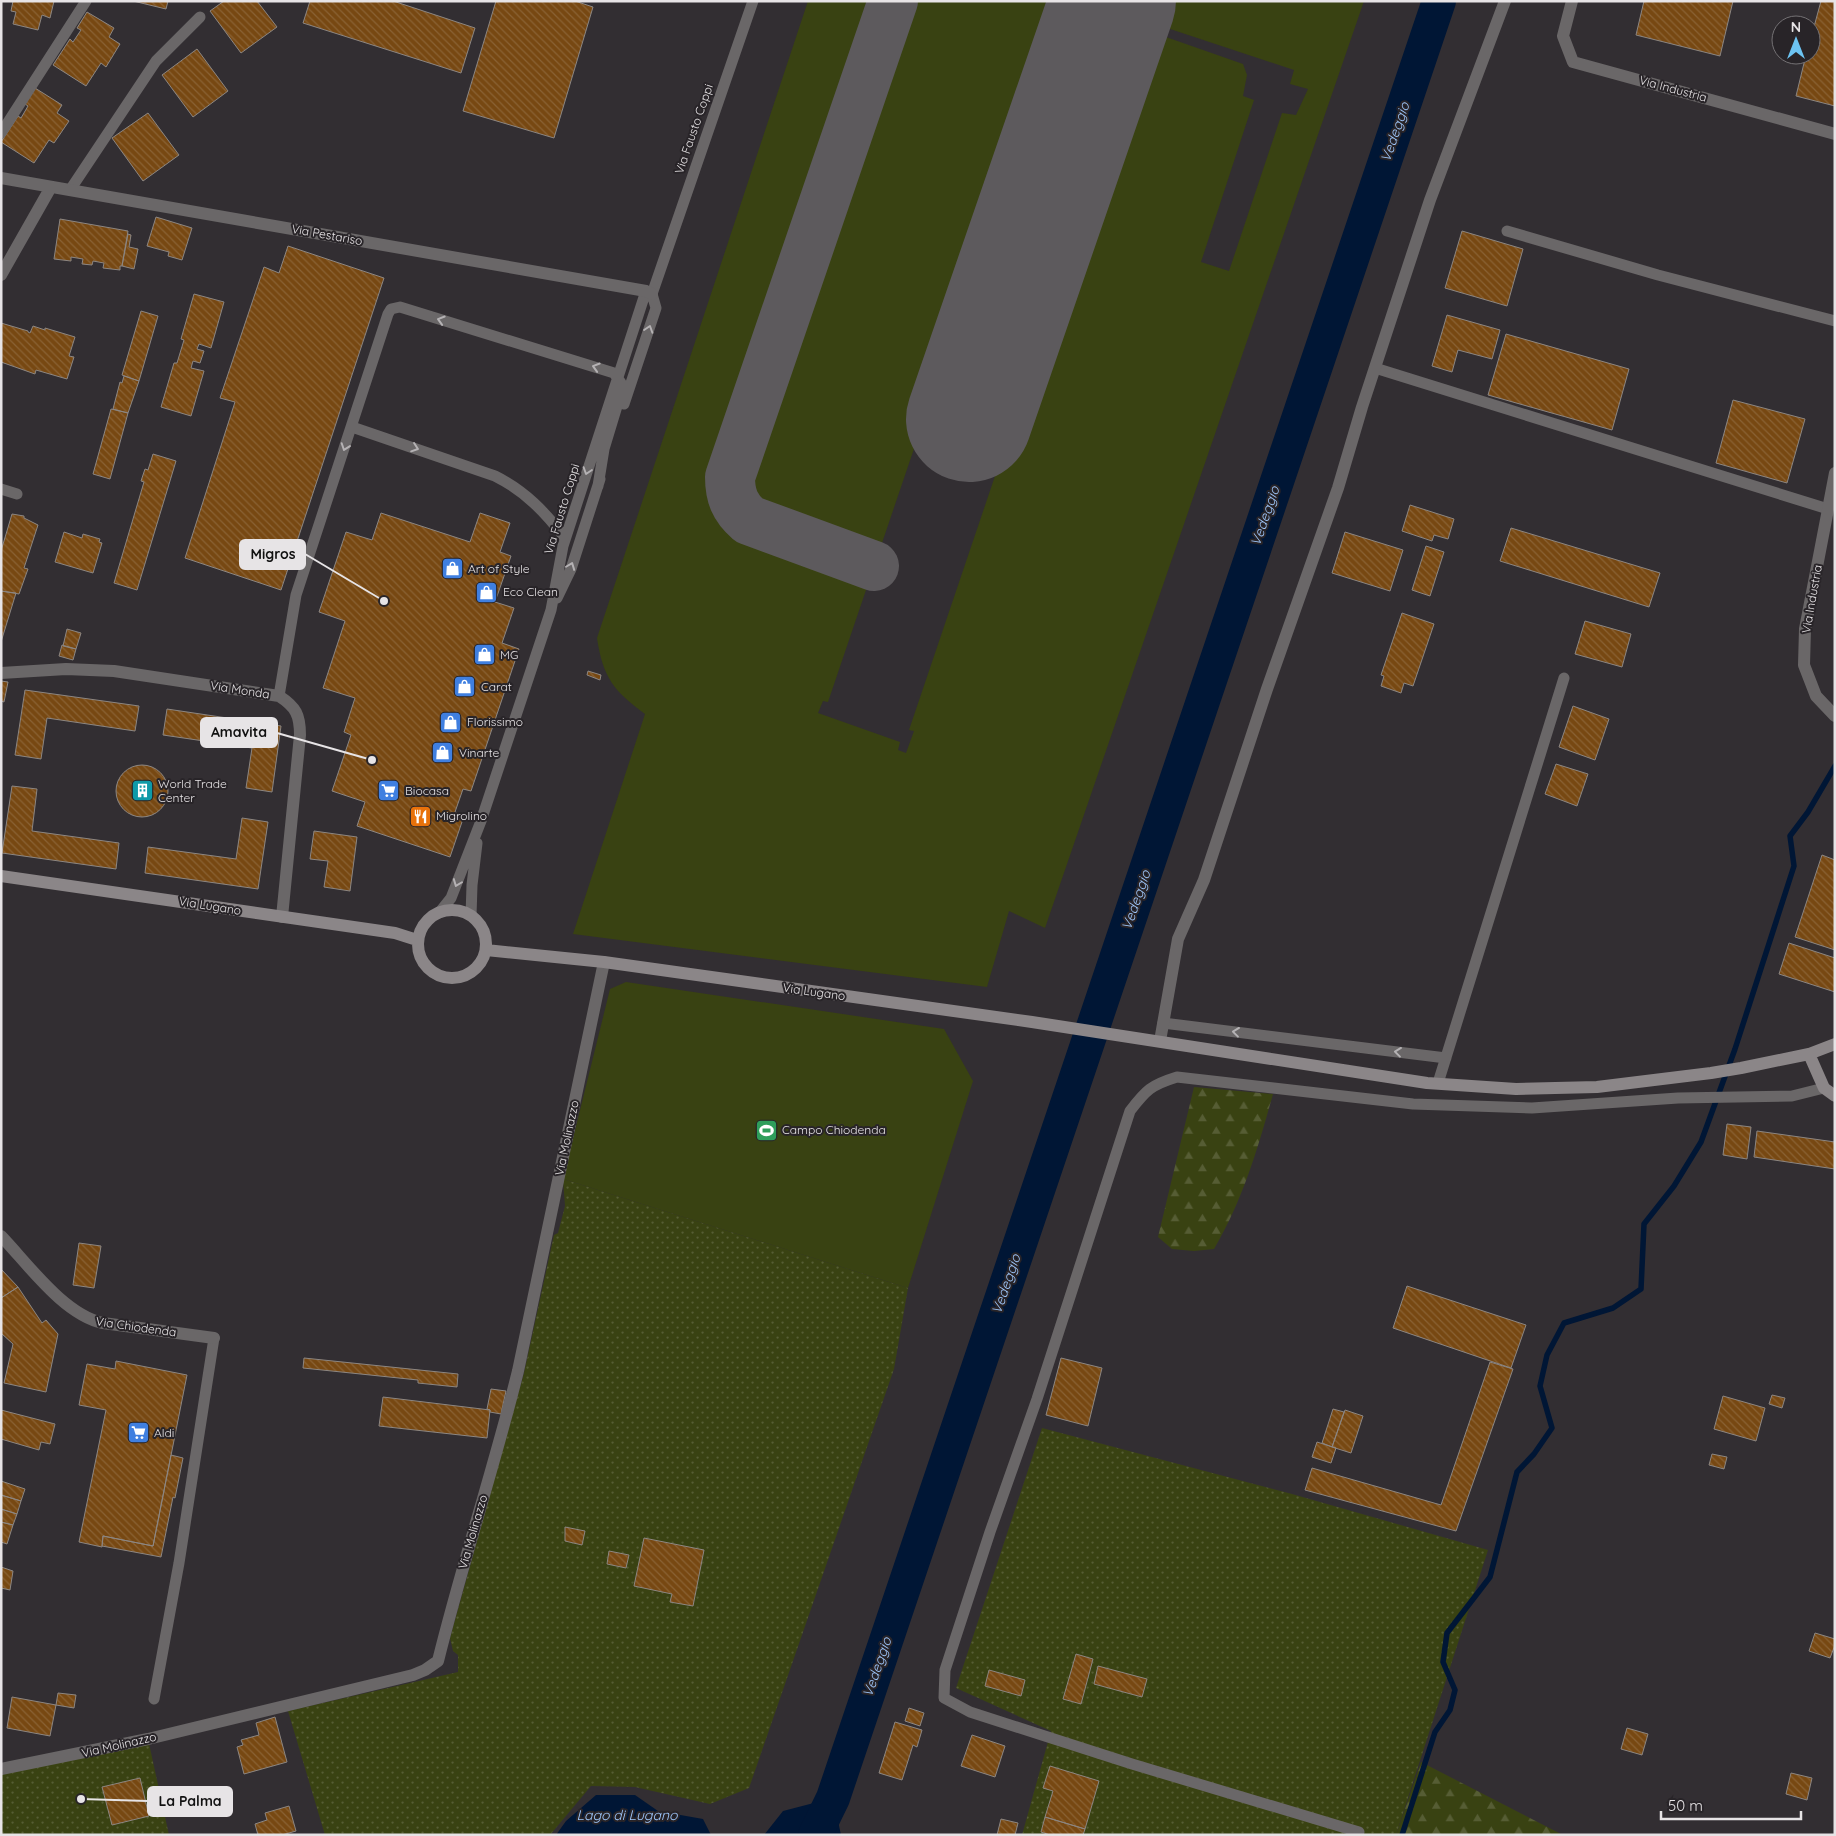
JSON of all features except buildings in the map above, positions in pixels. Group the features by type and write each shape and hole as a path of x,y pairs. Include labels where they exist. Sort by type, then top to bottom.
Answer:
{"main road":[{"name":"Via Lugano","path":"1,876 395,933 418,940"},
{"path":"450,910 462,911 471,916 484,931 486,950 482,961 474,971 464,977 453,979 441,977 430,972 422,963 418,952 421,928 428,919 438,913 450,910"},
{"name":"Via Lugano","path":"486,950 604,962 1032,1022 1438,1083 1516,1088 1597,1087 1741,1068 1809,1054 1835,1044"},
{"path":"1809,1054 1824,1088 1835,1096"}],"street":[{"path":"1160,1041 1178,939 1204,880 1267,688 1338,488 1430,200 1505,1"},
{"name":"Via Industria","path":"1572,1 1563,36 1573,62 1835,134"},
{"name":"Via Pestariso","path":"1,178 649,293"},
{"path":"1,275 51,187"},
{"name":"Via Industria","path":"1835,473 1805,629 1804,665 1816,696 1835,716"},
{"name":"Via Monda","path":"1,673 66,669 114,671 279,696 291,704 300,720 300,735 282,917"},
{"name":"Via Molinazzo","path":"1,1769 131,1743 413,1675 426,1670 438,1661 450,1611 516,1379 604,962"},
{"name":"Via Chiodenda","path":"1,1236 42,1281 72,1310 92,1321 214,1338"}],"lane":[{"path":"1,133 86,1"},
{"name":"Via Fausto Coppi","path":"438,913 451,898 481,821 551,610 566,538 618,378 753,1"},
{"path":"70,190 156,61 200,17"},
{"path":"1507,232 1658,275 1835,321"},
{"path":"551,610 571,569 656,308 649,293"},
{"path":"279,696 296,595 391,309 397,307 608,371 618,378 621,393 604,449 598,486"},
{"path":"1375,368 1828,510"},
{"path":"352,427 506,481 543,510 566,538"},
{"path":"1,489 17,494"},
{"path":"1438,1083 1564,678"},
{"name":"Via Fausto Coppi","path":"471,916 474,862 481,821"},
{"path":"1163,1024 1446,1058"},
{"path":"1359,1832 970,1712 944,1698 945,1670 990,1532 1037,1399 1130,1111 1142,1096 1156,1084 1177,1077 1413,1104 1532,1108 1704,1098 1792,1096 1824,1088"},
{"path":"154,1699 179,1563 214,1338"}],"green space":[{"path":"808,1 1066,1 828,702 823,701 818,713 900,742 898,750 906,753 914,731 909,730 1146,30 1243,64 1247,75 1243,96 1254,100 1201,262 1229,271 1282,113 1296,115 1308,89 1290,84 1294,70 1149,22 1156,1 1364,1 1045,928 1009,911 987,987 573,934 645,714 625,698 612,682 603,664 597,638"},
{"name":"Campo Chiodenda","path":"626,982 944,1029 973,1081 908,1288 563,1179 610,989"},
{"path":"1194,1087 1273,1094 1249,1173 1224,1230 1214,1249 1194,1251 1172,1249 1158,1237"},
{"path":"563,1179 908,1288 894,1369 749,1788 710,1804 635,1787 591,1786 550,1835 325,1835 288,1711 458,1672 458,1655 453,1651 450,1638 524,1373 554,1235 558,1233 565,1206"},
{"path":"1042,1428 1292,1494 1488,1550 1396,1835 1022,1835 1051,1731 956,1688"},
{"path":"148,1739 169,1835 1,1835 1,1769"},
{"path":"1421,1762 1563,1835 1396,1835"}],"water":[{"name":"Lago di Lugano","path":"596,1795 635,1795 658,1811 703,1819 711,1835 556,1835 566,1821"},
{"path":"833,1798 841,1835 764,1835 783,1811"}],"waterway":[{"name":"Vedeggio","path":"815,1835 833,1798 1439,1"},
{"path":"1402,1835 1435,1732 1450,1710 1455,1690 1443,1662 1447,1633 1490,1577 1517,1472 1534,1454 1552,1428 1540,1386 1547,1355 1564,1323 1613,1308 1641,1289 1644,1224 1674,1186 1701,1142 1735,1049 1794,866 1790,836 1808,812 1835,766"}],"taxiway":[{"path":"874,566 749,520 734,501 730,477 893,1"}],"runway":[{"path":"969,419 1113,1"}],"place":[{"name":"Art of Style","path":"452,569"},
{"name":"Eco Clean","path":"487,592"},
{"name":"Migros","path":"384,601"},
{"name":"MG","path":"484,655"},
{"name":"Carat","path":"465,687"},
{"name":"Florissimo","path":"451,722"},
{"name":"Vinarte","path":"443,753"},
{"name":"Amavita","path":"372,760"},
{"name":"World Trade Center","path":"142,791"},
{"name":"Biocasa","path":"389,791"},
{"name":"Migrolino","path":"420,816"},
{"name":"Campo Chiodenda","path":"766,1130"},
{"name":"Aldi","path":"138,1433"},
{"name":"La Palma","path":"81,1799"}]}
